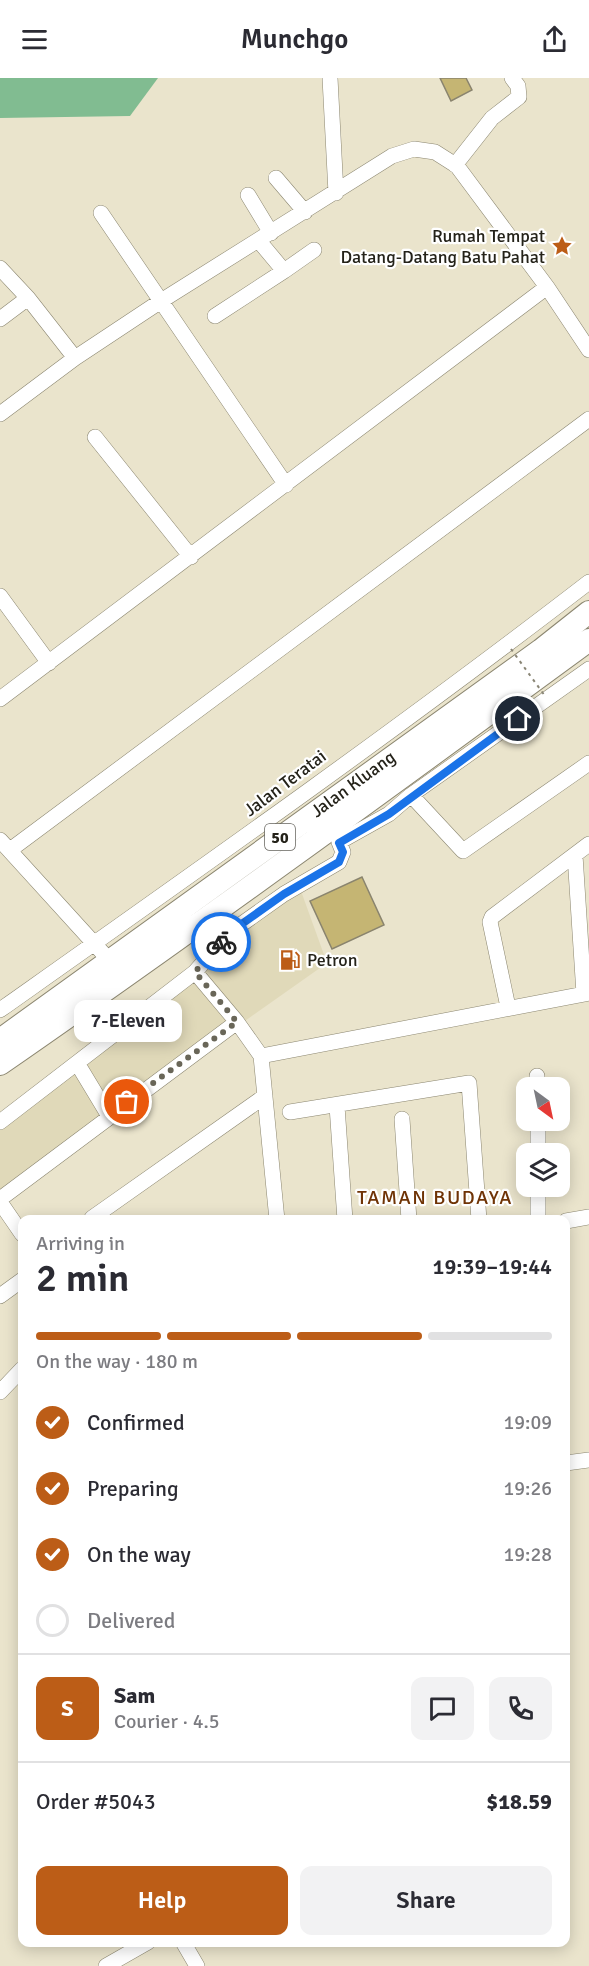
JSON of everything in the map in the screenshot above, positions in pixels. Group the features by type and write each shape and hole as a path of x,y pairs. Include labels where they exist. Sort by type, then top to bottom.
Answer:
{"highway":[{"name":"Jalan Kluang","path":"0,1040 110,961 339,778 589,612"},
{"name":"Jalan Kluang","path":"0,1064 268,874 340,828 589,640"}],"street":[{"path":"330,78 336,193"},
{"path":"455,165 492,118 519,97 518,86 512,78"},
{"path":"0,414 75,358 161,301 392,156 414,148 435,152 455,165 547,287 589,350"},
{"path":"276,178 305,212"},
{"path":"248,195 265,237 284,270"},
{"path":"101,213 286,485"},
{"path":"215,316 314,250"},
{"path":"0,268 28,298 75,358"},
{"path":"0,699 547,287"},
{"path":"0,319 28,298"},
{"path":"110,961 5,845 589,419"},
{"path":"95,437 191,556"},
{"name":"Jalan Teratai","path":"0,1010 243,839 339,778 589,582"},
{"path":"0,596 49,663"},
{"path":"340,828 370,825 389,814 411,795 589,669"},
{"path":"411,795 463,851 589,763"},
{"path":"340,828 356,820 370,825"},
{"path":"0,1122 195,972 229,933 284,894 339,862 343,852 340,828"},
{"path":"508,1007 490,922 497,913 589,844"},
{"path":"261,1056 586,993 574,855"},
{"path":"268,874 284,894"},
{"path":"214,913 229,933"},
{"path":"195,972 237,1022 261,1056 277,1215"},
{"path":"18,1228 0,1201 109,1116 237,1022"},
{"path":"77,1064 109,1116"},
{"path":"290,1112 470,1083 479,1215"},
{"path":"96,1215 265,1096"},
{"path":"337,1106 345,1215"},
{"path":"402,1119 410,1215"},
{"path":"538,1197 538,1215"},
{"path":"570,1220 589,1217"},
{"path":"0,1296 18,1287"},
{"path":"0,1392 18,1373"},
{"path":"570,1462 589,1460"},
{"path":"106,1966 139,1947"},
{"path":"186,1947 197,1966"}],"path":[{"path":"511,649 545,696"}],"shaded area":[{"path":"301,891 327,963 0,1202 0,1115 193,968"}],"green space":[{"path":"0,78 158,78 130,116 0,118"}],"building":[{"path":"440,78 466,78 472,90 451,101"},
{"path":"362,877 384,925 332,949 310,901"}],"way so far":[{"path":"127,1102 237,1022 195,972 221,942"}],"place":[{"name":"Rumah Tempat Datang-Datang Batu Pahat","path":"562,246"},
{"name":"Petron","path":"290,960"},
{"name":"7-Eleven","path":"127,1102"}],"district":[{"name":"TAMAN BUDAYA","path":"435,1197"}],"route":[{"path":"221,942 229,933 284,894 339,862 343,852 339,843 389,814 411,795 518,719"}]}
